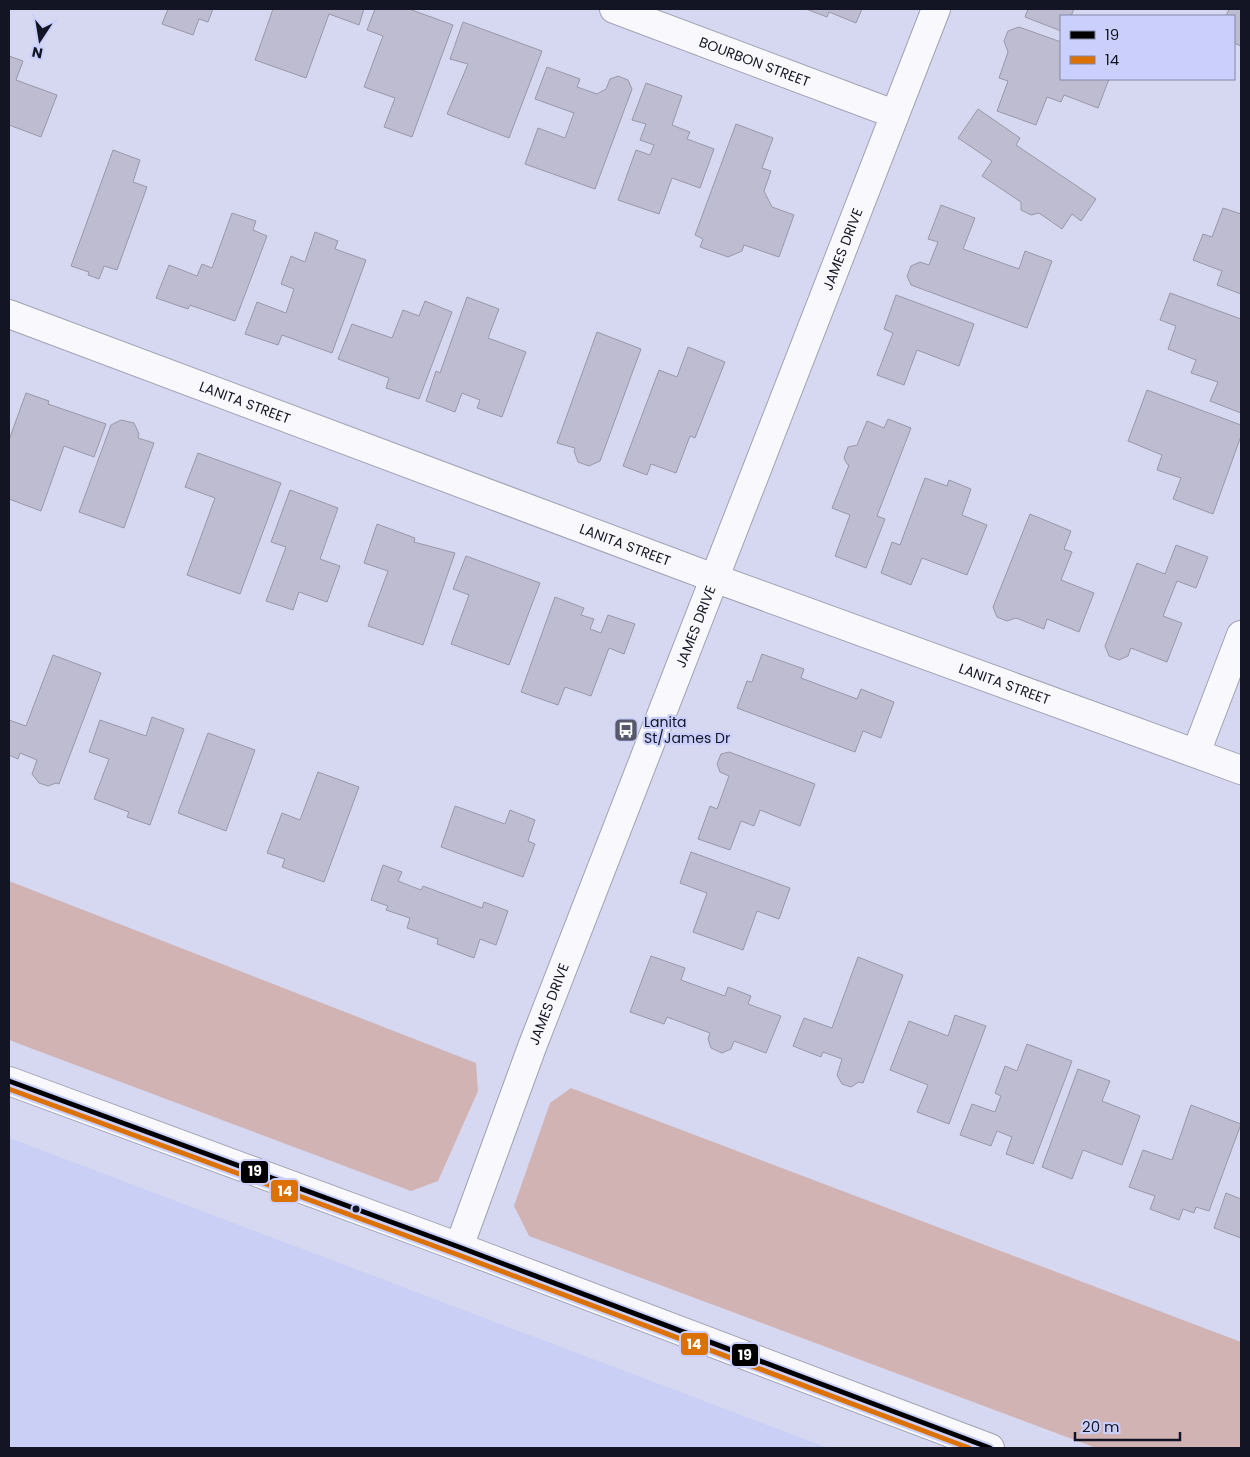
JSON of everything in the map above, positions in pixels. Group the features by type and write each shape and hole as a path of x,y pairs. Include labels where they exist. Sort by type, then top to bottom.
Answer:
{"street":[{"name":"BOURBON STREET","path":"614,9 894,114"},
{"name":"JAMES DRIVE","path":"459,1247 532,1047 936,9"},
{"name":"LANITA STREET","path":"9,314 714,578 1241,770"},
{"path":"1196,753 1241,635"},
{"path":"9,1082 459,1247 990,1448"}],"shaded area":[{"path":"9,881 476,1063 478,1091 438,1181 411,1191 9,1040"},
{"path":"571,1088 1241,1342 1241,1448 1096,1448 529,1236 514,1206 550,1103"},
{"path":"9,1138 828,1448 9,1448"}],"building":[{"path":"168,9 213,9 208,22 199,19 193,35 162,24"},
{"path":"273,9 364,9 359,25 329,14 306,78 255,60"},
{"path":"375,9 409,9 453,25 412,137 384,127 395,98 364,87 383,36 367,30"},
{"path":"806,9 862,9 856,23 829,12 827,17"},
{"path":"1028,9 1074,9 1071,15 1060,15 1060,31 1025,17"},
{"path":"1229,9 1241,9 1241,46 1235,43 1235,15 1226,15"},
{"path":"463,22 542,51 509,138 447,114 468,64 450,59"},
{"path":"1019,27 1060,42 1060,80 1109,80 1098,108 1064,95 1061,102 1047,97 1036,125 997,111 1008,81 999,78 1008,52 1004,41 1008,31"},
{"path":"9,56 23,61 16,80 57,95 41,137 9,125"},
{"path":"547,67 580,79 577,87 597,94 606,89 610,79 618,76 628,80 632,89 595,189 525,164 538,128 565,138 574,113 535,99"},
{"path":"646,83 682,96 672,125 690,132 687,139 714,149 700,188 672,178 659,214 618,200 636,150 650,155 654,145 640,140 646,124 632,120"},
{"path":"978,109 1020,138 1016,145 1096,199 1081,221 1072,214 1062,229 1039,213 1031,215 1021,210 1021,202 982,176 992,161 958,138"},
{"path":"736,124 773,138 762,168 771,171 764,191 772,207 794,215 779,257 744,245 742,251 728,257 700,247 703,239 695,235"},
{"path":"113,150 140,160 133,182 147,187 117,270 104,266 99,279 88,275 89,272 71,266"},
{"path":"941,205 975,218 963,249 1019,269 1025,251 1052,261 1027,328 911,285 907,276 911,266 920,262 929,265 938,242 928,239"},
{"path":"1223,208 1241,214 1241,294 1217,285 1222,271 1193,260 1203,234 1212,237"},
{"path":"232,213 256,221 253,230 267,236 235,321 190,305 188,309 156,298 169,265 197,276 202,264 212,268"},
{"path":"315,232 338,241 335,249 366,260 332,353 282,335 278,345 245,334 257,302 286,313 294,289 281,284 291,256 305,262"},
{"path":"1170,293 1241,319 1241,413 1210,401 1218,382 1191,373 1196,360 1168,349 1176,326 1160,320"},
{"path":"896,295 974,324 959,366 917,350 904,385 877,375 893,333 884,329"},
{"path":"467,297 499,309 488,338 526,352 502,417 477,408 480,400 462,393 455,412 426,401 436,371 440,373"},
{"path":"425,301 452,312 419,399 386,388 389,378 338,359 352,324 392,338 403,310 419,316"},
{"path":"597,332 641,349 600,461 589,466 578,462 574,451 575,448 557,443"},
{"path":"688,347 725,362 695,438 690,436 676,473 651,464 647,475 623,466 659,370 677,377"},
{"path":"1147,390 1241,425 1241,436 1213,514 1173,499 1181,478 1157,470 1162,455 1128,441"},
{"path":"26,393 49,401 48,404 106,424 94,457 64,446 41,511 9,499 9,440"},
{"path":"888,419 911,428 877,516 885,519 866,568 835,556 850,515 832,508 849,465 844,458 848,447 857,445 867,421 884,428"},
{"path":"121,420 134,423 139,434 138,438 154,443 124,528 79,512 111,425"},
{"path":"198,453 281,483 240,594 187,575 215,498 185,487"},
{"path":"925,478 947,486 949,480 971,489 962,515 987,525 967,575 922,558 911,585 881,573 892,542 900,545"},
{"path":"290,490 338,508 320,559 340,566 327,602 299,592 293,610 266,601 286,547 271,542"},
{"path":"1030,514 1071,531 1064,549 1072,552 1061,580 1094,593 1079,632 1047,619 1044,629 1016,618 1007,621 997,617 993,607"},
{"path":"377,524 415,538 414,542 455,553 423,645 368,626 388,571 364,563"},
{"path":"1176,545 1208,557 1196,588 1177,581 1163,616 1182,623 1167,662 1131,648 1128,656 1119,660 1109,656 1105,646 1137,563 1165,574"},
{"path":"466,556 540,583 509,665 451,644 469,595 453,589"},
{"path":"555,597 584,608 581,615 594,619 590,629 601,633 608,615 635,624 624,654 609,648 591,696 565,687 558,705 521,692"},
{"path":"762,654 804,669 801,678 857,699 861,689 894,702 881,738 863,731 855,752 737,708 747,681 752,682"},
{"path":"53,655 101,673 59,784 56,783 48,786 39,783 32,774 37,760 20,753 18,759 9,755 9,720 26,726"},
{"path":"152,717 184,729 150,825 127,817 129,812 94,799 109,759 89,752 100,720 146,736"},
{"path":"208,733 255,750 226,831 178,813"},
{"path":"729,752 815,784 800,826 760,810 754,826 741,821 730,850 698,839 710,806 717,809 729,776 720,772 717,764 721,754"},
{"path":"318,772 359,787 324,882 282,867 285,859 267,853 282,813 300,820"},
{"path":"455,806 505,824 510,810 535,820 528,841 535,844 523,877 441,847"},
{"path":"691,852 790,888 779,919 757,911 743,950 693,932 707,893 680,883"},
{"path":"383,865 402,872 398,881 421,890 423,886 482,908 484,902 508,911 496,945 480,939 474,958 437,944 438,939 407,928 410,918 386,910 388,906 371,900"},
{"path":"651,956 685,968 681,980 725,996 728,987 751,996 748,1004 781,1016 766,1053 734,1041 731,1049 722,1053 711,1048 708,1039 710,1033 667,1017 664,1024 630,1012"},
{"path":"858,957 903,975 863,1083 859,1082 851,1087 842,1084 837,1075 842,1059 823,1052 821,1057 793,1046 804,1018 832,1028"},
{"path":"955,1015 986,1026 949,1124 917,1112 928,1085 890,1070 909,1021 948,1036"},
{"path":"1027,1044 1072,1061 1033,1164 1006,1154 1012,1137 997,1131 991,1146 960,1135 972,1104 995,1112 1001,1096 995,1093 1005,1066 1017,1071"},
{"path":"1078,1069 1110,1081 1102,1101 1140,1116 1122,1165 1083,1150 1072,1179 1042,1167"},
{"path":"1191,1105 1241,1124 1209,1211 1196,1207 1194,1213 1183,1209 1179,1220 1150,1209 1155,1196 1129,1187 1143,1150 1172,1160"},
{"path":"1226,1193 1241,1199 1241,1238 1214,1228"}],"transit line":[{"name":"19","path":"9,1081 459,1247 990,1448"},
{"name":"14","path":"9,1089 456,1254 969,1448"}],"place":[{"name":"Lanita St/James Dr","path":"626,730"}]}
